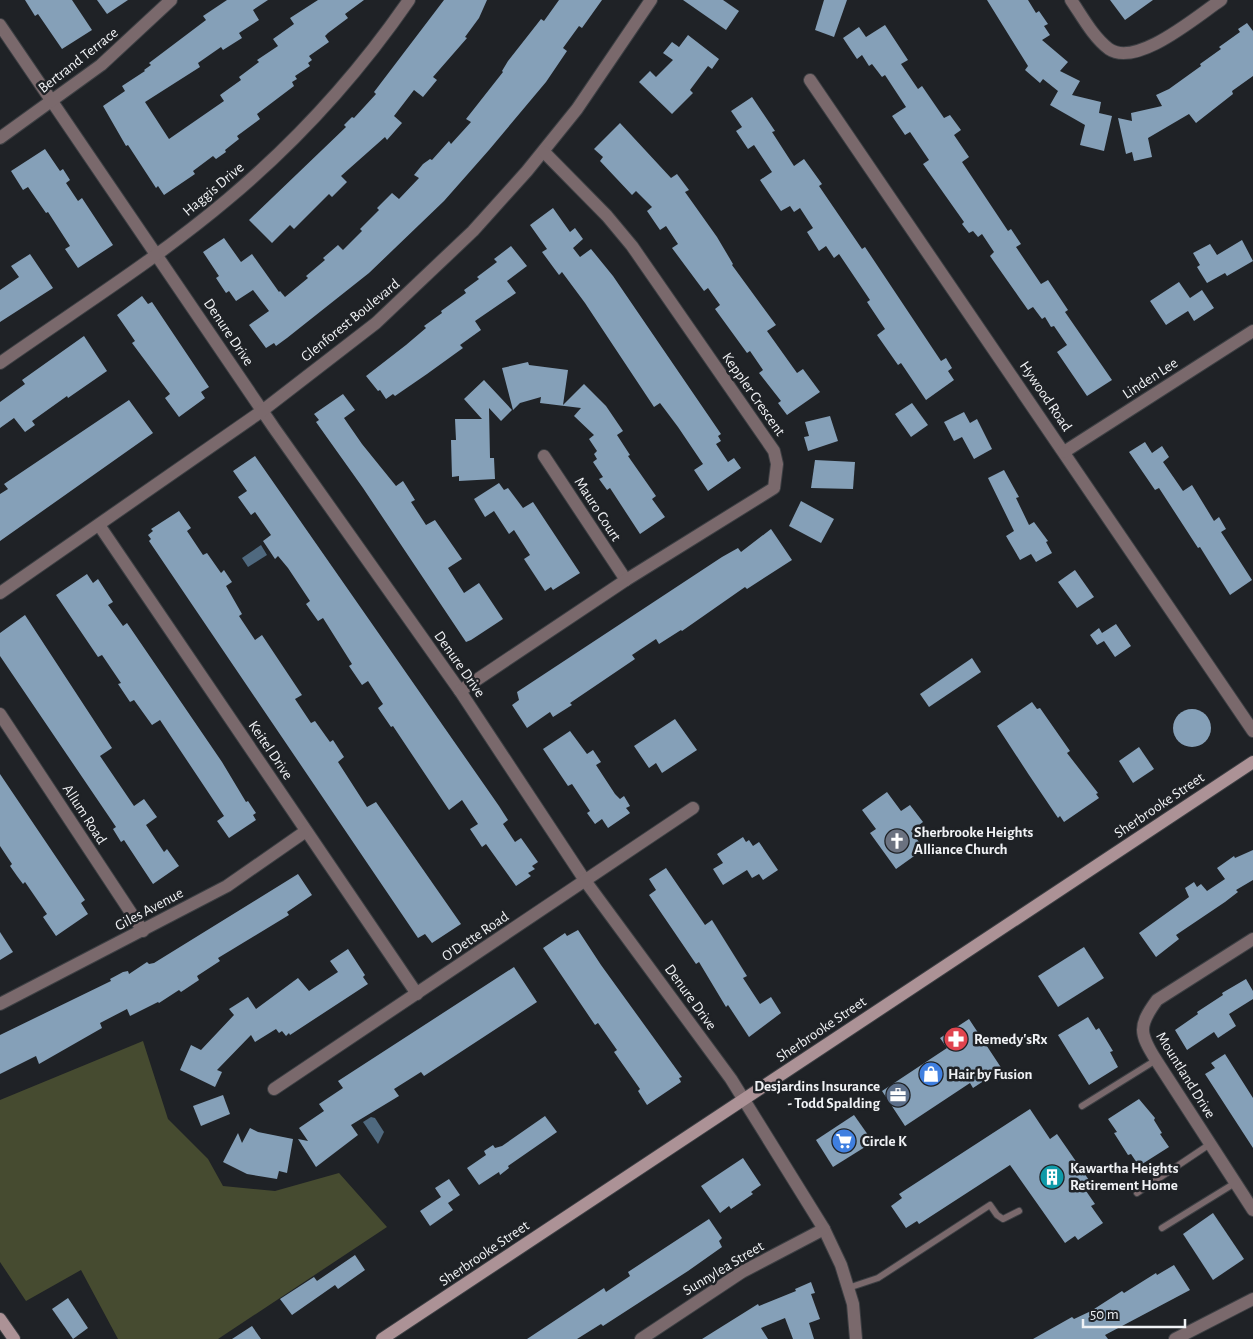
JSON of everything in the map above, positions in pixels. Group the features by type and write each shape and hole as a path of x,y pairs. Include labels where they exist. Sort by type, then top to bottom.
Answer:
{"main road":[{"name":"Sherbrooke Street","path":"382,1339 1253,762"},
{"path":"0,1319 14,1339"}],"street":[{"name":"Bertrand Terrace","path":"0,138 52,101 123,46 171,0"},
{"name":"Haggis Drive","path":"0,363 157,254 229,199 301,132 367,57 409,0"},
{"name":"Glenforest Boulevard","path":"0,593 262,411 376,323 436,269 544,152 577,109 651,0"},
{"path":"1071,0 1098,39 1110,50 1129,54 1166,38 1221,0"},
{"name":"Denure Drive","path":"0,25 262,411 460,691 586,882 731,1079 824,1229 841,1265 853,1304 856,1339"},
{"name":"Hywood Road","path":"810,80 1253,731"},
{"name":"Keppler Crescent","path":"460,691 626,580 774,488 777,464 774,451 632,246 607,216 544,152"},
{"name":"Linden Lee","path":"1064,452 1253,330"},
{"name":"Mauro Court","path":"544,456 626,580"},
{"name":"Keitel Drive","path":"99,524 417,994"},
{"name":"Allum Road","path":"0,714 143,931"},
{"name":"O'Dette Road","path":"274,1088 586,882 693,808"},
{"name":"Giles Avenue","path":"0,1004 227,886 306,831"},
{"name":"Mountland Drive","path":"1253,939 1157,1000 1146,1015 1141,1029 1143,1040 1253,1210"},
{"name":"Sunnylea Street","path":"642,1339 742,1272 824,1229"},
{"path":"1175,1339 1253,1299"}],"lane":[{"path":"1082,1106 1156,1060"},
{"path":"1137,1193 1210,1144"},
{"path":"1162,1228 1234,1183"},
{"path":"848,1288 878,1278 990,1205 997,1215 1003,1219 1019,1211"}],"green space":[{"path":"143,1041 168,1119 208,1159 223,1186 275,1191 339,1173 387,1227 218,1339 118,1339 81,1270 26,1301 0,1262 0,1100"}],"water":[{"path":"261,545 267,555 248,567 242,558"},
{"path":"371,1117 375,1118 384,1132 378,1144 363,1122"}],"building":[{"path":"25,0 72,0 92,30 62,49 38,14 35,16"},
{"path":"97,0 128,0 107,14"},
{"path":"227,0 268,0 253,10 259,20 239,33 242,38 223,50 221,47 198,63 200,67 145,102 169,139 224,101 220,95 241,80 239,77 259,62 257,60 278,46 273,39 294,24 290,18 318,0 364,0 345,14 348,18 325,36 329,42 309,56 312,60 308,63 310,66 295,76 297,79 292,82 294,86 257,114 260,119 237,136 239,139 225,150 226,152 216,159 213,156 193,171 195,174 164,195 158,186 156,188 128,145 126,146 103,106 125,91 122,86 145,71 151,65 149,63 206,20 203,16"},
{"path":"444,0 487,0 479,18 465,37 467,38 433,77 437,80 423,97 414,90 394,116 402,123 387,140 385,137 341,176 347,182 332,197 329,194 294,229 290,225 272,243 249,220 346,127 344,125 352,117 354,118 376,94 374,92"},
{"path":"559,0 602,0 582,28 579,26 563,48 567,51 546,82 489,150 444,201 369,273 287,338 276,346 274,343 266,348 249,325 269,311 253,290 236,301 229,291 226,293 216,278 219,276 203,252 224,238 241,262 252,254 279,292 285,297 308,278 306,276 325,260 323,258 338,245 343,250 362,231 360,229 379,210 377,208 392,193 399,199 419,178 414,175 423,164 430,159 432,160 449,141 451,144 471,122 466,119 503,72 508,61 541,19 544,21"},
{"path":"683,0 723,0 739,11 726,30"},
{"path":"824,0 847,0 834,37 815,30"},
{"path":"987,0 1028,0 1036,13 1039,11 1048,24 1044,26 1050,35 1042,40 1068,62 1060,71 1080,81 1072,95 1101,102 1099,113 1112,116 1104,151 1080,145 1085,125 1050,105 1058,91 1043,79 1040,83 1025,70 1028,66"},
{"path":"1110,0 1153,0 1125,20"},
{"path":"1247,23 1253,31 1253,76 1232,91 1233,94 1196,123 1189,114 1148,138 1152,157 1134,161 1132,152 1126,154 1118,118 1132,121 1131,113 1162,106 1156,95 1169,89 1201,66 1200,64 1221,49 1219,47 1240,32 1238,29"},
{"path":"885,25 908,60 901,64 918,89 922,86 944,118 950,115 961,130 954,135 969,157 962,162 1008,231 1011,229 1021,244 1016,247 1041,284 1048,280 1068,310 1065,312 1112,380 1087,396 1057,352 1067,345 1054,326 1051,327 1045,317 1042,319 1033,307 1028,310 990,256 994,252 982,234 978,237 973,231 969,233 962,224 964,222 923,164 929,160 910,132 905,135 892,116 906,107 885,75 882,77 872,64 869,66 862,55 857,59 843,38 859,27 866,37"},
{"path":"688,35 719,59 712,69 708,66 690,90 693,93 672,114 639,82 650,71 656,77 673,60 663,53 672,42 679,47"},
{"path":"752,97 775,131 772,132 794,166 804,159 822,184 819,186 862,249 865,247 941,361 946,358 952,368 948,371 954,380 926,400 901,363 898,365 877,335 885,329 867,302 870,300 839,254 834,258 826,246 819,251 807,232 813,228 800,208 794,212 790,206 781,211 760,180 772,172 754,145 748,149 736,131 742,127 731,111"},
{"path":"620,123 671,178 677,174 689,190 685,192 717,237 732,265 776,325 767,331 797,373 803,369 820,392 787,415 778,403 781,401 759,373 763,370 750,351 747,353 715,309 720,305 708,288 704,291 672,248 678,244 666,226 660,230 647,211 652,207 636,191 632,195 600,161 603,157 594,149"},
{"path":"45,149 60,171 63,169 70,180 66,183 78,201 82,198 113,245 78,268 65,249 70,246 48,212 46,213 28,187 23,190 11,171"},
{"path":"553,208 570,232 575,228 583,239 573,248 580,257 591,249 613,276 721,434 718,436 721,441 716,444 728,462 734,458 741,468 708,491 694,470 703,464 678,427 660,403 654,407 585,303 562,272 559,275 542,252 547,249 530,225"},
{"path":"1242,240 1253,261 1227,276 1225,273 1207,283 1197,267 1200,265 1193,253 1210,244 1217,255"},
{"path":"511,246 527,266 507,281 516,293 475,321 481,330 460,345 463,348 395,396 393,394 386,399 366,376 426,328 424,326 442,313 441,311 466,293 464,290 479,279 477,277 497,262 494,259"},
{"path":"30,254 53,288 0,322 0,290 19,277 11,266"},
{"path":"1179,282 1190,298 1202,290 1214,308 1194,321 1188,311 1166,325 1150,301"},
{"path":"142,296 148,304 152,302 209,387 201,392 205,398 179,417 165,398 170,394 132,343 135,341 117,315"},
{"path":"84,336 107,371 32,421 35,425 25,432 14,418 0,428 0,402 25,384 22,380"},
{"path":"528,362 529,365 568,370 563,405 584,384 606,406 623,431 617,435 630,455 628,456 656,496 652,499 665,517 640,534 610,488 607,490 599,479 603,477 593,462 597,459 594,454 597,451 589,439 594,435 574,416 581,408 540,403 541,397 520,403 513,410 502,368"},
{"path":"484,380 512,410 501,421 489,408 490,458 494,458 495,479 459,481 459,476 452,477 451,440 456,440 455,419 482,419 464,399"},
{"path":"343,394 355,410 344,418 362,444 396,486 403,481 415,500 411,502 426,525 435,520 462,559 448,568 464,593 479,583 503,619 471,640 466,642 363,488 316,422 319,420 314,414"},
{"path":"129,400 153,433 0,541 0,494 8,489 4,484"},
{"path":"912,403 928,425 911,437 895,414"},
{"path":"964,412 970,423 977,419 992,449 974,459 962,437 954,441 944,422"},
{"path":"830,416 838,441 808,451 804,437 809,436 805,422"},
{"path":"1145,442 1152,453 1162,446 1169,457 1163,462 1183,491 1192,485 1214,521 1219,517 1226,529 1221,532 1252,580 1230,595 1200,547 1198,548 1159,488 1155,490 1129,452"},
{"path":"255,456 499,806 508,820 503,824 515,842 521,838 538,862 532,866 535,869 528,873 531,876 516,886 486,844 482,847 470,829 478,824 462,800 449,810 393,726 391,727 378,708 383,704 368,681 362,685 349,666 352,664 323,618 318,621 306,604 310,601 288,568 278,556 275,559 263,541 271,535 255,512 251,515 238,497 247,491 233,471"},
{"path":"815,460 855,462 853,489 811,488"},
{"path":"1004,470 1019,497 1016,498 1029,525 1034,522 1048,541 1046,542 1052,553 1036,562 1031,554 1020,560 1006,536 1014,531 988,478"},
{"path":"499,483 504,490 508,488 523,508 533,502 580,573 553,590 551,587 545,591 524,559 530,555 514,530 509,534 494,511 485,517 474,499"},
{"path":"801,501 834,519 821,543 789,526"},
{"path":"179,511 191,528 187,531 203,555 207,553 221,573 224,570 232,582 226,586 242,614 239,616 255,640 262,635 302,695 295,699 311,723 315,721 330,742 333,740 344,757 338,762 367,807 376,802 461,924 432,943 425,934 418,938 149,541 151,539 148,535 153,531 151,529"},
{"path":"771,529 792,560 747,589 745,587 682,631 659,644 656,639 632,655 635,659 570,703 572,705 553,717 550,712 527,728 512,705 519,700 517,692 722,557 738,548 741,552"},
{"path":"1075,570 1094,597 1077,608 1058,582"},
{"path":"87,574 93,583 98,579 113,602 108,605 123,626 127,623 222,762 246,802 248,801 256,813 253,815 256,820 229,838 217,821 224,816 160,720 152,725 134,700 130,702 118,684 121,683 102,655 98,657 56,595"},
{"path":"25,615 112,748 100,756 134,806 144,799 157,817 146,825 164,852 167,849 179,866 153,884 124,840 121,842 113,829 116,827 0,656 0,633"},
{"path":"1116,624 1131,646 1115,657 1104,641 1097,645 1090,635 1099,628 1102,633"},
{"path":"972,658 981,672 929,707 920,694"},
{"path":"1032,702 1037,709 1040,708 1070,751 1067,753 1098,793 1096,794 1099,798 1064,822 1060,816 1058,818 997,726"},
{"path":"1192,709 1199,710 1205,715 1210,721 1210,735 1205,741 1199,746 1192,747 1185,746 1179,741 1174,735 1173,728 1174,721 1179,715 1185,710"},
{"path":"675,719 697,750 662,773 656,763 649,768 634,746"},
{"path":"570,731 587,754 593,750 601,762 596,765 615,794 620,799 624,796 630,806 626,808 630,813 608,828 602,819 595,824 587,813 590,811 572,784 568,786 543,749"},
{"path":"1139,747 1154,769 1133,783 1119,761"},
{"path":"0,774 85,900 81,903 88,914 56,936 43,917 47,914 25,882 23,884 10,866 12,864 0,846"},
{"name":"Sherbrooke Heights Alliance Church","path":"887,792 901,811 910,805 923,822 911,831 924,849 896,869 870,833 876,829 862,810"},
{"path":"743,837 746,842 749,840 753,846 759,842 778,870 763,880 759,874 752,878 747,870 723,885 713,869 723,863 717,854"},
{"path":"1253,850 1253,880 1236,890 1238,892 1225,902 1176,935 1179,939 1156,957 1139,933 1189,897 1185,888 1194,882 1197,887 1201,884 1207,891 1225,879 1217,868 1234,856 1235,858"},
{"path":"666,868 705,925 712,920 747,976 743,978 760,1004 771,997 781,1013 749,1037 728,1005 726,1007 699,962 696,964 649,895 656,890 649,879"},
{"path":"298,874 312,895 287,912 289,915 218,958 220,961 197,976 199,980 181,992 179,990 159,1003 130,1016 127,1009 100,1023 102,1028 39,1064 36,1056 0,1074 0,1035 111,981 110,979 123,972 128,971 129,974 147,962 149,964 154,963"},
{"path":"578,930 682,1077 679,1078 681,1082 647,1105 638,1091 640,1089 614,1052 617,1050 598,1023 595,1025 543,948 565,933 567,936"},
{"path":"0,932 13,952 0,960"},
{"path":"1084,947 1104,978 1058,1007 1038,976"},
{"path":"348,949 365,975 363,977 368,984 290,1035 289,1033 286,1036 282,1031 279,1033 276,1029 255,1042 251,1035 217,1070 222,1072 215,1087 180,1070 191,1045 201,1050 234,1015 229,1009 248,997 256,1009 298,978 309,991 338,972 330,961"},
{"path":"514,967 537,1002 424,1076 421,1072 394,1089 399,1096 351,1125 358,1135 316,1167 298,1139 308,1141 299,1128 324,1111 319,1104 343,1088 338,1081"},
{"path":"1246,979 1253,991 1253,999 1229,1014 1236,1026 1218,1038 1214,1032 1187,1050 1175,1030 1198,1014 1197,1012 1223,995 1222,993"},
{"path":"1088,1017 1096,1030 1099,1028 1113,1051 1110,1052 1118,1067 1089,1085 1058,1035"},
{"path":"969,1019 1002,1069 973,1088 970,1083 905,1126 882,1091 947,1048 940,1038"},
{"path":"1225,1054 1253,1098 1253,1148 1205,1074 1215,1068 1211,1063"},
{"path":"223,1095 230,1114 201,1126 193,1106"},
{"path":"1139,1099 1155,1118 1154,1120 1162,1133 1160,1134 1169,1147 1139,1166 1131,1154 1128,1155 1114,1133 1117,1132 1108,1119"},
{"name":"Kawartha Heights Retirement Home","path":"1030,1109 1050,1139 1057,1134 1091,1183 1084,1188 1095,1204 1091,1206 1103,1223 1078,1240 1075,1236 1065,1243 1010,1165 919,1224 917,1221 906,1228 891,1206 902,1198 899,1194"},
{"name":"Circle K","path":"854,1115 873,1142 833,1167 816,1140"},
{"path":"545,1116 557,1132 508,1166 509,1168 500,1175 499,1172 479,1185 467,1168 486,1155 484,1151 493,1145 495,1148 502,1146"},
{"path":"250,1128 258,1132 293,1139 287,1173 279,1171 277,1179 247,1174 223,1162 238,1133 242,1143"},
{"path":"743,1158 761,1185 751,1192 753,1194 731,1209 729,1206 720,1213 701,1186"},
{"path":"449,1179 460,1195 448,1203 453,1210 430,1226 420,1211 441,1197 435,1188"},
{"path":"1213,1213 1244,1259 1213,1280 1183,1234"},
{"path":"709,1219 722,1238 719,1241 722,1247 688,1271 603,1326 601,1324 577,1339 527,1339 604,1288 606,1292 630,1276 628,1272"},
{"path":"355,1255 365,1270 338,1289 335,1285 292,1315 280,1299 314,1277 317,1281"},
{"path":"1174,1265 1190,1290 1105,1335 1108,1339 1033,1339 1072,1317 1074,1319 1091,1311 1122,1291 1124,1293 1156,1273 1157,1275"},
{"path":"811,1282 815,1293 811,1294 820,1319 809,1323 814,1339 793,1339 785,1318 761,1328 768,1339 702,1339 758,1304 759,1306 796,1291 795,1289"},
{"path":"68,1298 88,1328 73,1339 52,1309"},
{"path":"252,1326 261,1339 232,1339"}],"place":[{"name":"Sherbrooke Heights Alliance Church","path":"897,841"},
{"name":"Remedy'sRx","path":"956,1039"},
{"name":"Hair by Fusion","path":"931,1074"},
{"name":"Desjardins Insurance - Todd Spalding","path":"898,1095"},
{"name":"Circle K","path":"844,1141"},
{"name":"Kawartha Heights Retirement Home","path":"1052,1177"}]}
